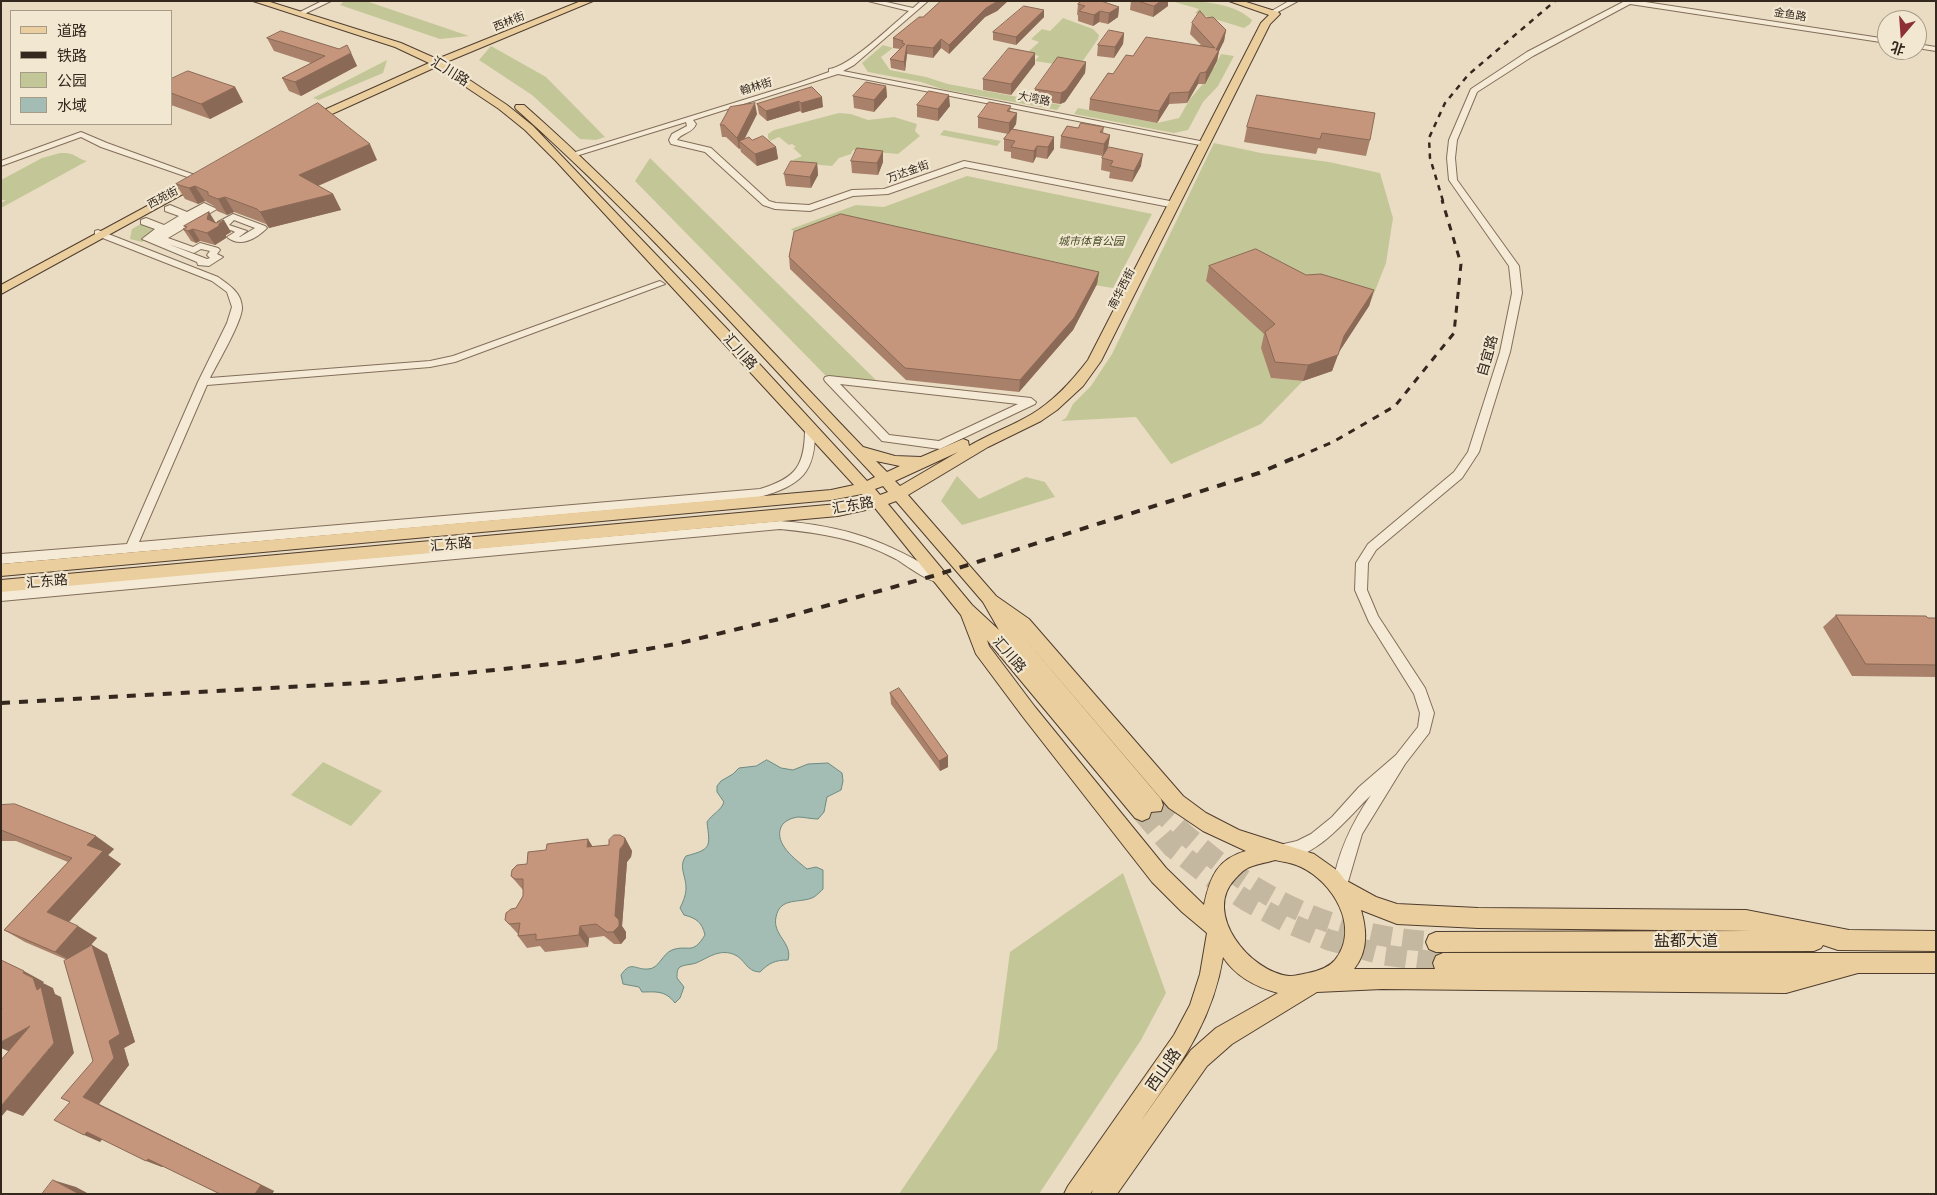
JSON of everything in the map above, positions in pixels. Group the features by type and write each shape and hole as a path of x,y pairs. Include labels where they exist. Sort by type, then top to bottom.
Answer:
{"main road":[{"name":"汇川路","path":"257,1 306,12"},
{"name":"汇川路","path":"284,1 306,12 440,59 507,96 571,152 662,243 886,480 989,598 1008,632 1154,805"},
{"name":"西林街","path":"440,59 579,1"},
{"name":"西林街","path":"440,59 589,1"},
{"path":"1233,1 1270,12"},
{"name":"南华西街","path":"898,494 983,444 1017,428 1052,407 1078,383 1094,361 1142,269 1171,204 1259,22 1270,12"},
{"name":"汇川路","path":"440,59 503,107 560,159 878,502 942,582 966,610 998,641 1142,812"},
{"path":"298,122 440,59"},
{"path":"1,290 207,175"},
{"name":"南华西街","path":"886,480 1020,416 1043,402 1068,379 1085,358 1098,336 1171,204"},
{"path":"1,283 101,234"},
{"path":"858,450 895,461 926,462"},
{"name":"汇东路","path":"1,570 783,500 831,495 865,488 886,480"},
{"name":"汇东路","path":"1,586 830,510 878,502 898,494"},
{"path":"989,598 1023,624 1176,802 1201,822 1226,834 1275,851 1296,855 1316,865 1334,879 1348,898 1355,918 1356,939 1349,960 1333,977 1316,984"},
{"path":"966,610 982,649 1029,712 1159,875 1189,905 1218,929"},
{"path":"1275,851 1254,854 1236,861 1223,875 1214,894 1214,917 1222,941 1238,962 1260,978 1286,986 1382,979 1786,983 1862,962"},
{"path":"1340,887 1370,904 1397,914 1478,918 1746,920 1849,940"},
{"name":"西山路","path":"1076,1194 1182,1043 1199,1009 1210,974 1218,929"},
{"name":"盐都大道","path":"1436,942 1936,941"},
{"name":"盐都大道","path":"1443,963 1936,963"},
{"name":"西山路","path":"1103,1194 1199,1058 1224,1036 1316,984"}],"street":[{"path":"306,12 328,1"},
{"path":"871,1 911,10"},
{"name":"翰林街","path":"911,10 918,1"},
{"name":"翰林街","path":"571,152 687,120 801,85 832,72 851,63 911,10 925,1"},
{"name":"南华西街","path":"1270,12 1295,1"},
{"name":"金鱼路","path":"1630,2 1877,39"},
{"name":"自宜路","path":"1401,758 1424,729 1427,712 1420,692 1373,618 1360,590 1362,563 1372,547 1458,474 1473,452 1505,352 1517,293 1514,266 1454,180 1451,158 1453,140 1474,91 1530,54 1630,2"},
{"name":"翰林街","path":"571,152 832,72"},
{"name":"大湾路","path":"832,72 1200,143"},
{"name":"万达金街","path":"687,120 692,124 691,128 676,136 673,140 674,142 708,150 766,203 775,206 806,209 855,192 885,192 964,164 1171,204"},
{"path":"1,164 81,134 104,145 207,175"},
{"path":"204,206 213,209 160,238 194,250 200,246 210,248 215,250 212,255 218,257 205,264 200,263 204,261 147,239 162,230 144,222 146,221 165,228 186,216 168,209 170,208 188,215 204,206"},
{"path":"232,217 262,228 241,241 232,237 242,231 230,227 224,230 220,229 225,225 221,224 232,217"},
{"path":"101,234 215,278 231,291 237,307 232,323 203,382 131,548"},
{"path":"203,382 430,364 455,359 660,284"},
{"path":"828,379 1031,402 940,445 886,438 828,379"},
{"path":"1,559 760,493 782,487 799,475 805,466 811,447 810,428"},
{"path":"1,596 780,526 812,527 848,533 877,543 908,559 942,582"},
{"path":"1275,851 1299,848 1316,840 1337,822 1364,792 1401,758"},
{"path":"1340,887 1344,865 1356,831 1390,780 1401,758"}],"green space":[{"path":"344,1 366,1 469,36 440,39 340,5"},
{"path":"1171,1 1214,3 1235,9 1252,20 1244,28 1195,13 1199,9"},
{"path":"1063,18 1093,29 1099,35 1098,39 1080,65 1067,66 1035,61 1039,56 1027,53 1039,42 1031,39 1042,29 1050,31"},
{"path":"883,45 893,48 881,57 890,70 926,77 948,84 1061,105 1057,110 942,89 921,82 868,72 862,63"},
{"path":"491,46 546,77 605,137 596,140 580,139 532,95 479,60"},
{"path":"1137,54 1214,68 1221,54 1234,56 1218,86 1203,102 1188,130 1174,133 1074,114 1078,108 1157,123 1179,118 1190,99 1207,79 1130,65"},
{"path":"387,60 383,73 319,100 313,98"},
{"path":"839,113 851,114 868,120 894,117 917,124 915,131 920,136 898,154 853,150 851,154 839,158 832,166 797,163 793,160 802,156 793,148 796,147 792,144 789,145 779,137 770,141 768,138 768,134 774,130"},
{"path":"944,130 1001,141 997,146 940,135"},
{"path":"1214,143 1261,153 1329,162 1380,173 1393,218 1386,263 1369,306 1316,290 1206,281 1271,340 1271,378 1303,381 1261,424 1171,464 1136,417 1061,421 1066,418 1073,404 1091,386 1112,354"},
{"path":"60,153 72,154 87,161 1,208 1,203 6,200 1,200 1,180 42,158"},
{"path":"650,158 880,384 829,379 635,181"},
{"name":"城市体育公园","path":"967,176 1152,214 1113,288 804,241 791,229 856,205 884,207"},
{"path":"144,222 162,229 142,242 130,239 132,229"},
{"path":"957,476 979,499 1026,477 1045,482 1055,497 962,525 941,501"},
{"path":"323,762 382,791 351,826 291,795"},
{"path":"1123,873 1166,993 1141,1040 1039,1194 899,1194 997,1049 1010,952"}],"water":[{"path":"767,760 781,768 793,770 808,764 828,763 842,773 843,781 841,790 827,797 824,812 818,819 795,817 786,821 781,827 780,839 787,851 807,869 816,867 823,870 823,889 818,894 809,899 786,903 778,910 776,917 777,929 788,949 788,960 772,963 760,972 752,970 737,956 723,953 682,966 678,969 677,978 684,987 680,998 675,1003 664,994 642,992 639,987 623,984 621,975 624,970 631,967 648,969 655,967 672,950 693,947 705,935 700,924 695,919 684,915 680,908 686,891 682,868 684,860 686,856 705,849 709,842 707,822 721,808 724,802 717,792 717,786 721,781 739,768 756,766"}],"building":[{"path":"941,1 998,1 986,8 949,45 941,39 933,48 907,45 904,62 890,59 905,44 902,43 903,41 893,38 919,17 923,17"},
{"path":"1082,1 1101,1 1119,7 1109,13 1100,11 1094,15 1079,11 1085,6 1078,4"},
{"path":"1138,1 1161,1 1154,6"},
{"path":"1024,6 1044,10 1016,37 993,32"},
{"path":"1200,11 1206,18 1213,17 1226,30 1216,50 1219,50 1206,72 1200,73 1189,92 1170,93 1159,111 1090,99 1108,73 1113,74 1126,55 1133,56 1146,37 1215,48 1192,23"},
{"path":"1109,30 1124,33 1115,47 1098,45"},
{"path":"281,31 339,49 347,45 351,53 295,82 282,78 325,56 267,38"},
{"path":"1009,48 1035,53 1011,84 983,79"},
{"path":"1058,57 1086,62 1066,90 1061,93 1035,89"},
{"path":"188,71 235,87 201,104 172,93 172,79"},
{"path":"866,82 886,86 874,100 853,96"},
{"path":"812,87 822,97 801,103 799,101 766,111 757,104"},
{"path":"929,91 949,95 938,109 917,105"},
{"path":"1257,95 1375,113 1370,140 1322,133 1320,139 1247,127"},
{"path":"989,102 1011,106 1007,111 1017,113 1009,123 978,117"},
{"path":"318,103 370,144 299,175 333,194 260,212 257,209 225,197 218,199 208,195 208,192 195,186 189,188 176,184"},
{"path":"755,103 737,138 724,125 720,125 730,107"},
{"path":"1081,123 1104,127 1100,132 1110,135 1104,144 1061,136 1067,126 1078,128"},
{"path":"1012,129 1054,137 1048,147 1037,146 1034,151 1011,147 1015,141 1004,139"},
{"path":"763,136 776,147 755,154 739,141 749,137 752,140"},
{"path":"1109,147 1143,154 1134,171 1110,166 1113,161 1102,158"},
{"path":"857,148 883,151 877,163 851,161"},
{"path":"791,161 817,163 810,177 784,174"},
{"path":"209,212 207,219 216,223 224,220 219,226 207,233 193,229 188,231 183,229 187,227 184,226"},
{"path":"841,214 1099,272 1074,318 1020,380 905,368 789,257 794,232"},
{"path":"1256,249 1306,275 1321,274 1374,290 1344,336 1338,355 1308,365 1275,362 1265,332 1275,324 1209,266"},
{"path":"1836,615 1926,616 1928,618 1936,618 1936,665 1866,664"},
{"path":"899,688 948,756 939,761 890,693"},
{"path":"15,804 96,836 87,845 103,851 47,912 78,926 55,952 4,930 72,858 1,830 1,805"},
{"path":"614,835 620,835 625,838 624,844 620,849 615,916 619,920 619,926 613,932 607,932 596,924 580,926 579,935 536,940 536,934 518,936 520,923 509,924 505,920 506,913 516,908 523,896 523,879 515,879 511,876 512,870 517,865 527,864 528,852 546,850 547,844 588,839 587,847 609,845 609,840"},
{"path":"92,945 120,1034 109,1041 114,1058 83,1097 261,1185 255,1194 220,1194 148,1159 146,1161 87,1132 84,1135 54,1120 70,1102 61,1098 93,1061 64,961"},
{"path":"1,960 24,971 23,973 33,978 37,990 41,987 54,1043 1,1106 1,1060 30,1026 1,1042"},
{"path":"53,1180 79,1194 42,1194"}],"tunnel":[{"path":"1154,805 1217,860 1248,883 1281,902 1316,917 1353,929 1393,938 1436,942"},
{"path":"1142,812 1172,847 1206,874 1247,901 1286,922 1329,940 1385,955 1443,963"}],"railway":[{"path":"1443,201 1430,158 1429,138 1445,103 1468,75 1555,1"},
{"path":"1298,457 1333,442 1395,406 1454,333 1461,264 1442,200"},
{"path":"1,703 380,682 579,661 676,644 775,620 933,576 1259,473 1301,455"}]}
